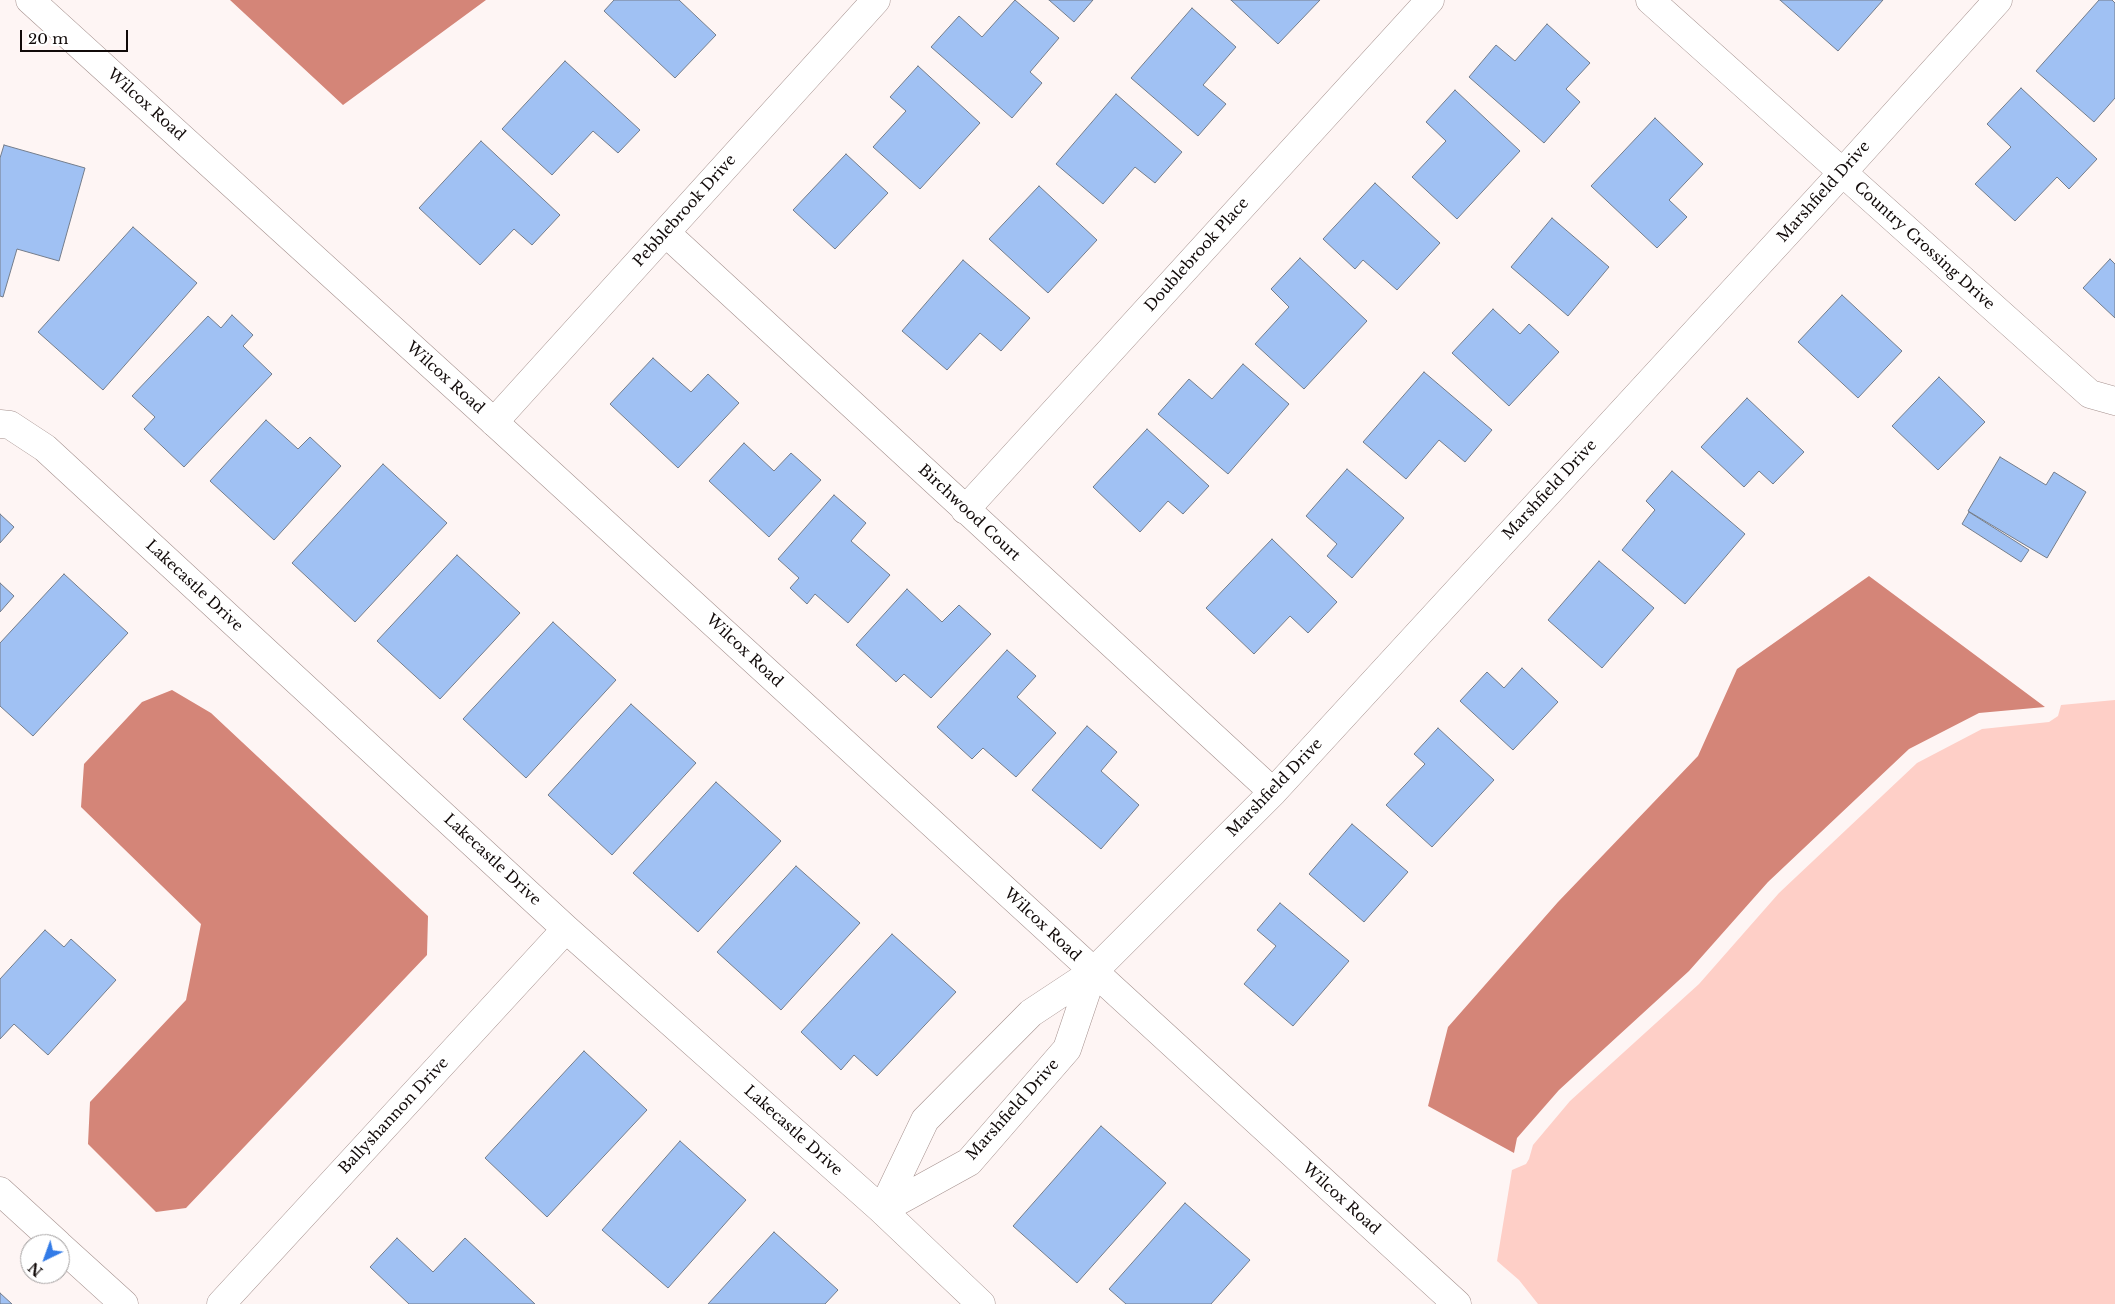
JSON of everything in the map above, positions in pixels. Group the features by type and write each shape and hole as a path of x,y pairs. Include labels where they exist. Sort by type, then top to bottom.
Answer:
{"street":[{"name":"Wilcox Road","path":"30,0 1457,1304"},
{"name":"Pebblebrook Drive","path":"494,422 876,0"},
{"name":"Doublebrook Place","path":"965,510 1430,0"},
{"name":"Country Crossing Drive","path":"1650,0 2090,394 2115,401"},
{"name":"Marshfield Drive","path":"882,1210 925,1120 1032,1013 1093,972 1273,792 1842,173 1998,0"},
{"name":"Birchwood Court","path":"666,232 965,510 1273,792"},
{"name":"Lakecastle Drive","path":"0,424 10,425 45,448 566,928 882,1210 980,1304"},
{"name":"Ballyshannon Drive","path":"222,1304 566,928"},
{"name":"Marshfield Drive","path":"882,1210 969,1162 1067,1049 1093,972"},
{"path":"0,1191 47,1234"},
{"path":"70,1255 124,1304"}],"shaded area":[{"path":"230,0 486,0 343,105"},
{"path":"1869,576 2045,707 1979,713 1909,749 1768,882 1689,971 1559,1090 1517,1138 1514,1153 1428,1106 1448,1027 1558,902 1698,756 1737,669"},
{"path":"172,690 211,713 428,916 427,955 186,1208 156,1212 88,1144 90,1102 186,1000 201,924 81,807 84,764 142,702"},
{"path":"2115,700 2115,1304 1538,1304 1519,1280 1497,1261 1512,1170 1526,1164 1533,1145 1570,1101 1699,984 1779,893 1917,763 1982,729 2049,722 2058,716 2061,705"}],"building":[{"path":"614,0 679,0 716,35 675,78 604,11"},
{"path":"1015,0 1059,38 1030,72 1042,83 1012,118 931,47 959,16 982,37"},
{"path":"1049,0 1093,0 1074,22"},
{"path":"1231,0 1320,0 1278,44"},
{"path":"1780,0 1883,0 1838,51"},
{"path":"2099,0 2112,0 2115,3 2115,98 2094,122 2036,71"},
{"path":"1192,8 1236,47 1203,85 1226,104 1198,136 1131,78"},
{"path":"1547,24 1590,63 1566,89 1580,102 1544,143 1469,77 1496,45 1515,61"},
{"path":"565,61 640,130 618,153 593,131 552,175 502,129"},
{"path":"918,66 980,123 920,189 873,147 906,111 890,97"},
{"path":"2021,88 2097,159 2069,189 2057,177 2015,221 1975,184 2011,147 1987,124"},
{"path":"1455,90 1520,151 1457,219 1412,177 1446,141 1426,122"},
{"path":"1116,94 1182,152 1155,183 1135,167 1103,204 1056,164"},
{"path":"1655,118 1703,164 1669,200 1687,217 1657,248 1591,186"},
{"path":"481,141 560,215 532,245 514,229 480,265 419,208"},
{"path":"4,145 85,168 59,261 17,249 3,297 0,296 0,158"},
{"path":"846,154 888,193 835,249 793,210"},
{"path":"1375,183 1440,243 1397,290 1363,260 1355,269 1323,239"},
{"path":"1039,186 1097,240 1048,293 989,239"},
{"path":"1552,218 1609,267 1568,316 1511,267"},
{"path":"133,227 197,283 103,390 38,332"},
{"path":"1300,258 1367,321 1304,389 1255,344 1289,307 1271,289"},
{"path":"2110,259 2115,264 2115,318 2083,288"},
{"path":"963,260 1030,318 1001,351 980,333 947,370 902,331"},
{"path":"1842,295 1902,351 1858,398 1798,342"},
{"path":"1493,309 1520,334 1529,324 1559,352 1509,406 1452,353"},
{"path":"232,315 253,335 243,346 272,374 184,467 144,429 155,417 132,396 208,316 221,328"},
{"path":"653,358 691,392 708,374 739,403 678,468 610,404"},
{"path":"1243,364 1289,404 1228,474 1158,414 1189,379 1212,399"},
{"path":"1424,372 1492,430 1465,462 1439,440 1406,479 1363,442"},
{"path":"1939,377 1985,422 1938,470 1892,426"},
{"path":"1747,398 1804,452 1773,484 1759,471 1744,487 1701,447"},
{"path":"266,420 298,449 310,437 341,466 274,540 210,481"},
{"path":"1147,429 1209,486 1183,514 1168,501 1140,532 1093,487"},
{"path":"744,443 774,471 791,453 821,480 769,537 709,481"},
{"path":"2000,457 2046,485 2054,472 2086,492 2047,558 1968,511"},
{"path":"383,464 447,523 355,622 292,563"},
{"path":"1347,469 1404,518 1352,578 1327,556 1337,544 1306,516"},
{"path":"1672,471 1745,534 1685,604 1622,550 1655,510 1646,501"},
{"path":"834,495 866,523 851,541 890,575 848,623 815,594 807,604 790,588 799,578 778,559"},
{"path":"1969,512 2029,550 2021,562 1962,524"},
{"path":"0,514 14,527 0,543"},
{"path":"1272,539 1337,602 1308,633 1290,616 1254,654 1206,608"},
{"path":"457,555 520,613 440,699 377,641"},
{"path":"1599,561 1654,608 1602,668 1548,620"},
{"path":"64,574 128,633 33,736 0,706 0,643"},
{"path":"0,583 14,596 0,612"},
{"path":"907,589 942,622 959,605 991,634 931,698 904,674 896,682 856,645"},
{"path":"553,622 616,680 526,778 463,719"},
{"path":"1007,650 1036,676 1017,697 1056,733 1016,777 983,748 972,759 937,727"},
{"path":"1522,668 1558,702 1513,750 1460,701 1487,672 1504,688"},
{"path":"631,704 696,763 612,855 548,795"},
{"path":"1087,726 1117,752 1101,771 1139,805 1101,849 1032,790"},
{"path":"1438,728 1494,780 1432,847 1386,805 1425,764 1414,754"},
{"path":"716,782 781,841 698,932 633,873"},
{"path":"1352,824 1408,872 1364,922 1309,874"},
{"path":"796,866 860,923 781,1010 717,952"},
{"path":"1280,903 1349,961 1293,1026 1244,984 1276,946 1257,930"},
{"path":"45,930 64,947 71,939 116,980 48,1055 14,1024 0,1039 0,979"},
{"path":"892,934 956,992 877,1076 854,1055 841,1070 801,1032"},
{"path":"584,1051 647,1110 547,1217 485,1158"},
{"path":"1101,1126 1166,1183 1077,1283 1013,1226"},
{"path":"680,1141 746,1200 668,1288 602,1230"},
{"path":"1185,1203 1250,1260 1211,1304 1126,1304 1109,1289"},
{"path":"774,1232 838,1290 825,1304 708,1304"},
{"path":"397,1238 433,1272 465,1238 535,1304 409,1304 370,1267"},
{"path":"0,1293 12,1304 0,1304"}]}
